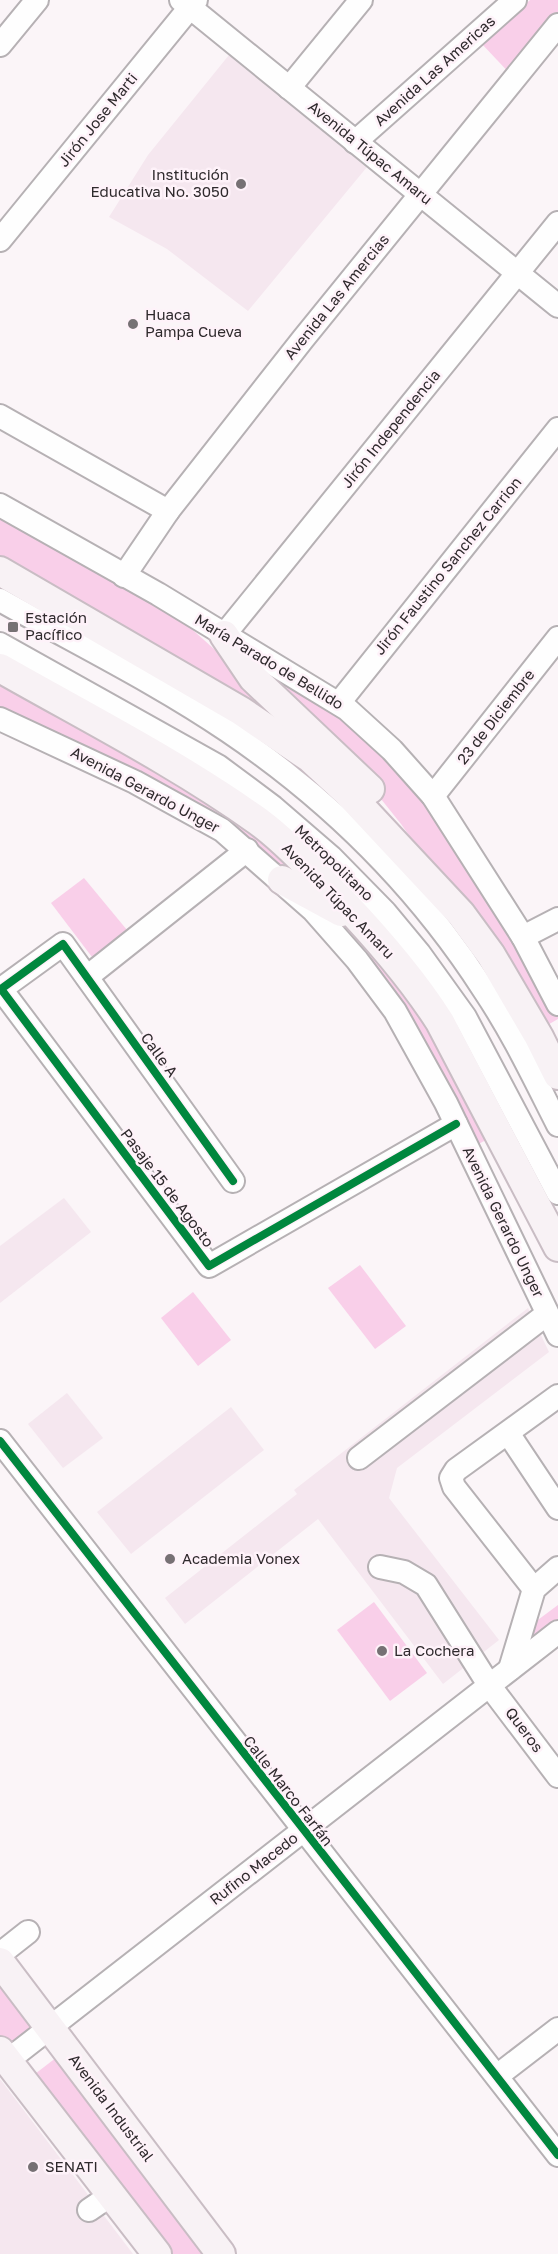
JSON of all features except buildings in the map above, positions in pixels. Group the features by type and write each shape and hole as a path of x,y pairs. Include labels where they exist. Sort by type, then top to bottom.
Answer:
{"main road":[{"path":"0,572 241,711 310,758 348,794 461,914"},
{"path":"224,635 252,678 362,780 549,1032 558,1075"},
{"name":"Avenida Túpac Amaru","path":"0,668 165,762 258,822 324,882 368,927 422,992 440,1022 558,1247"},
{"path":"282,880 368,927"},
{"name":"Avenida Industrial","path":"0,1962 41,2011 220,2254"},
{"path":"4,2056 100,2202 158,2254"}],"street":[{"path":"0,45 37,0"},
{"path":"290,88 361,0"},
{"name":"Avenida Las Americas","path":"355,141 515,0"},
{"name":"Avenida Túpac Amaru","path":"189,2 290,88 558,306"},
{"name":"Jirón Jose Marti","path":"0,240 189,2"},
{"name":"Avenida Las Amercias","path":"124,576 168,511 558,25"},
{"name":"Jirón Independencia","path":"224,635 558,223"},
{"path":"0,416 168,511"},
{"name":"Jirón Faustino Sanchez Carrion","path":"339,703 558,429"},
{"name":"María Parado de Bellido","path":"0,505 339,703 392,750 433,796 523,937 558,1004"},
{"path":"0,600 215,722 299,783 354,831 420,902 469,967 514,1040 558,1125"},
{"name":"Metropolitano","path":"0,644 218,766 273,807 331,857 385,912 448,992 486,1053 558,1193"},
{"name":"23 de Diciembre","path":"433,796 554,652"},
{"name":"Avenida Gerardo Unger","path":"0,719 190,811 222,830 282,880 313,910 386,998 456,1124 558,1335"},
{"path":"87,977 247,850"},
{"path":"523,937 558,919"},
{"name":"Calle A","path":"63,944 233,1181"},
{"name":"Pasaje 15 de Agosto","path":"63,944 1,989 209,1266 456,1124"},
{"path":"359,1458 547,1314"},
{"path":"534,1589 451,1482 456,1470 558,1396"},
{"path":"508,1433 558,1508"},
{"name":"Calle Marco Farfán","path":"0,1441 558,2156"},
{"name":"Queros","path":"380,1567 404,1572 426,1585 489,1685 558,1776"},
{"path":"510,1669 534,1589 558,1568"},
{"name":"Rufino Macedo","path":"4,2056 41,2011 303,1831 558,1632"},
{"path":"0,1954 28,1932"},
{"path":"497,2076 558,2029"}],"shaded area":[{"path":"530,0 558,0 558,18 512,76 481,43"},
{"name":"Institución Educativa No. 3050","path":"229,55 367,167 248,311 167,249 109,217 148,155"},
{"path":"0,509 157,598 309,734 362,787 0,569"},
{"path":"195,620 337,706 431,798 558,1014 558,1019 544,1027 401,824 365,779"},
{"path":"0,672 257,823 348,913 0,715"},
{"path":"84,878 127,930 92,957 51,903"},
{"path":"318,910 367,929 422,997 486,1140 471,1148"},
{"path":"64,1198 91,1232 0,1303 0,1246"},
{"path":"360,1265 406,1326 375,1349 328,1288"},
{"path":"193,1292 231,1340 198,1366 161,1318"},
{"path":"528,1308 549,1352 397,1468 389,1498 499,1640 443,1684 318,1519 185,1624 165,1598 297,1494 294,1490"},
{"path":"67,1393 103,1438 63,1468 28,1424"},
{"path":"231,1407 264,1450 131,1554 97,1512"},
{"name":"La Cochera","path":"374,1602 427,1673 390,1701 337,1630"},
{"path":"558,1605 558,1629 517,1661 523,1631"},
{"path":"0,1966 47,2026 7,2056 0,2047"},
{"path":"65,2051 219,2254 163,2254 27,2080"},
{"name":"SENATI","path":"0,2079 133,2254 0,2254"}],"cycle path":[{"path":"233,1181 63,944 1,989 209,1266 456,1124"},
{"path":"0,1441 558,2155"}],"place":[{"name":"Institución Educativa No. 3050","path":"241,184"},
{"name":"Huaca Pampa Cueva","path":"133,324"},
{"name":"Estación Pacífico","path":"13,627"},
{"name":"Academia Vonex","path":"170,1559"},
{"name":"La Cochera","path":"382,1651"},
{"name":"SENATI","path":"33,2167"}]}
